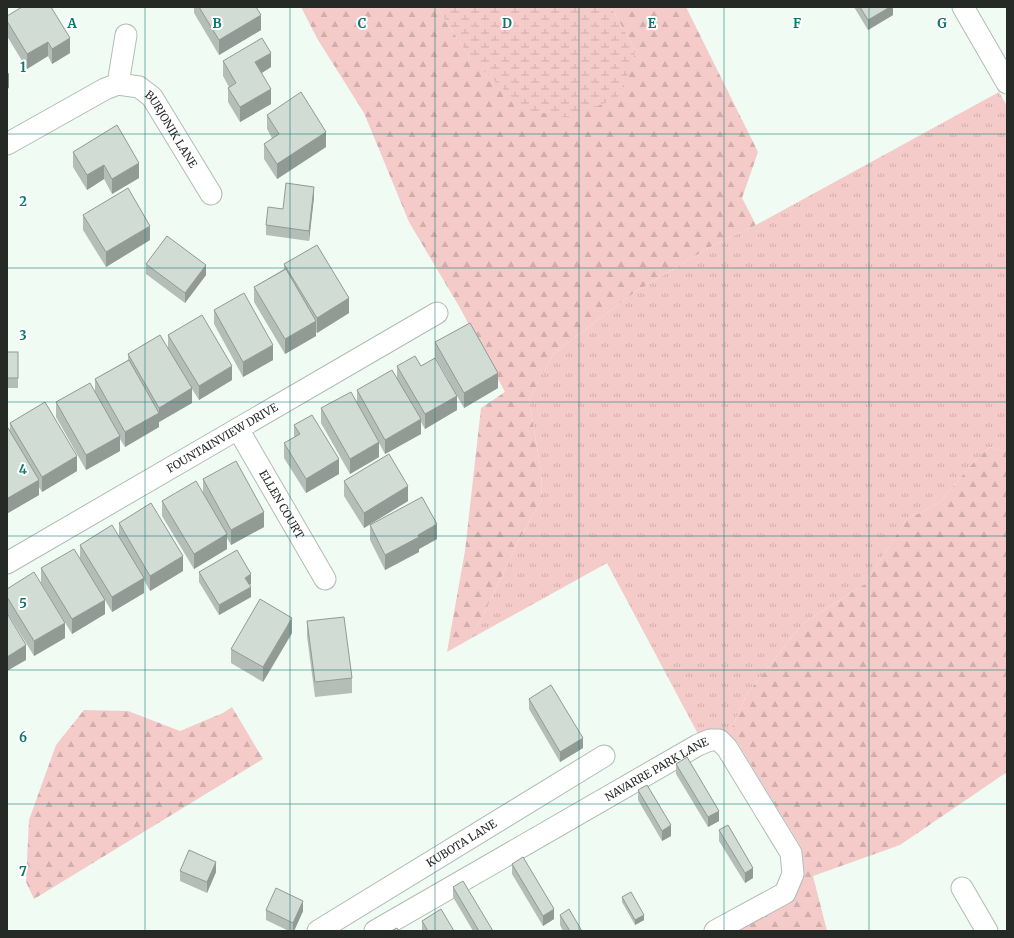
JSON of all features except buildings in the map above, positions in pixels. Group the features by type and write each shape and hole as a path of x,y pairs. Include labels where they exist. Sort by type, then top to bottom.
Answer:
{"street":[{"path":"963,7 1007,83"},
{"path":"7,144 105,89 118,84 126,35"},
{"name":"BURJONIK LANE","path":"118,84 139,87 152,97 211,194"},
{"name":"FOUNTAINVIEW DRIVE","path":"7,563 438,313"},
{"name":"ELLEN COURT","path":"238,429 325,579"},
{"name":"NAVARRE PARK LANE","path":"375,931 698,746 710,740 719,740 727,748 791,853 793,874 784,893 715,931"},
{"name":"KUBOTA LANE","path":"318,931 604,756"},
{"path":"962,888 987,931"}],"green space":[{"path":"301,7 437,7 470,58 635,50 611,7 686,7 758,152 742,198 756,225 712,246 635,292 554,353 529,399 541,471 542,499 518,542 470,639 447,652 465,551 481,408 505,392 460,308 409,222 364,113 318,40"},
{"path":"437,7 611,7 635,50 633,63 618,97 571,118 526,110 470,58"},
{"path":"999,92 1007,106 1007,452 990,447 973,463 939,503 906,520 865,584 802,624 747,694 729,734 720,730 710,730 698,734 607,563 470,639 518,542 542,499 541,471 529,399 554,353 635,292 712,246 756,225"},
{"path":"990,447 1007,452 1007,772 900,845 813,876 827,931 737,931 803,877 804,872 801,847 737,742 729,734 747,694 802,624 865,584 906,520 939,503 973,463"},
{"path":"232,707 263,759 34,899 26,882 29,820 56,745 84,710 128,711 180,731 223,713"}]}
